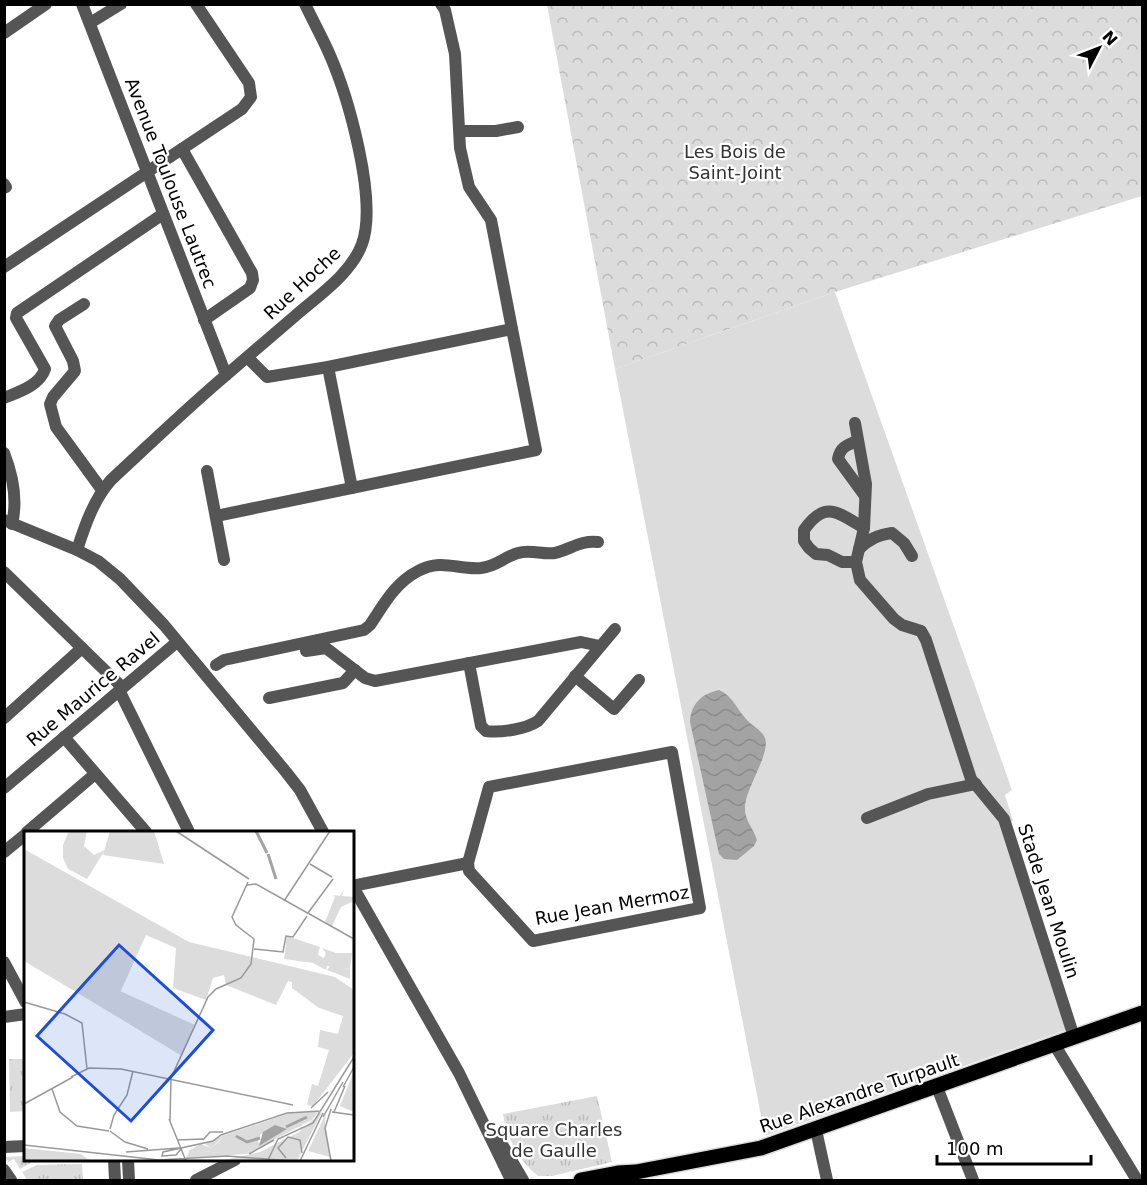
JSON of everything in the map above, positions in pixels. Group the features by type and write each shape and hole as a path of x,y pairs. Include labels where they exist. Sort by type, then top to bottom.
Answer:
{"main road":[{"name":"Rue Alexandre Turpault","path":"581,1180 761,1148 1143,1013"}],"street":[{"path":"4,33 46,4"},
{"name":"Avenue Toulouse Lautrec","path":"82,4 226,375"},
{"path":"90,24 121,4"},
{"path":"4,267 242,109 251,97 249,83 196,4"},
{"name":"Rue Hoche","path":"77,549 102,490 226,375 347,269 360,250 366,226 362,171 353,127 330,55 305,4"},
{"path":"216,516 536,450 491,220 469,187 460,148 455,54 445,10 441,4"},
{"path":"460,131 496,131 518,127"},
{"path":"182,149 252,273 253,280 250,288 204,320"},
{"path":"4,398 25,389 40,378 45,369 16,318 17,313 163,214"},
{"path":"84,304 59,320 56,326 75,370 50,404 56,427 102,490"},
{"path":"248,358 267,377 328,367 512,329"},
{"path":"328,367 352,488"},
{"path":"855,423 863,462 865,496 864,528 856,562 842,562 828,555 816,554 804,541 804,530 818,513 828,511 846,517 864,528"},
{"path":"857,441 843,447 838,459 865,496"},
{"path":"4,453 11,470 14,487 15,511 7,522 77,549 98,561 120,579 149,608 286,772 300,790 322,831"},
{"path":"207,471 224,560"},
{"path":"859,549 868,540 892,533 904,543 912,556"},
{"path":"204,674 224,660 364,630 370,625 388,597 409,576 435,565 450,564 483,568 493,566 520,552 554,553 587,541 598,542"},
{"name":"Stade Jean Moulin","path":"856,562 860,580 894,620 902,626 921,631 926,640 972,779 1004,819 1074,1037"},
{"path":"4,572 82,648 120,689 189,831"},
{"path":"469,663 481,726 486,731 494,732 532,725 538,721 615,629"},
{"name":"Rue Maurice Ravel","path":"4,788 177,642"},
{"path":"216,665 228,666 326,648 365,678 375,681 581,642 600,646"},
{"path":"4,718 82,648"},
{"path":"269,699 343,683 355,670"},
{"path":"575,676 614,709 639,680"},
{"path":"64,737 145,831"},
{"name":"Rue Jean Mermoz","path":"672,752 700,908 533,941 469,871 468,863 489,787 672,752"},
{"path":"28,831 95,774"},
{"path":"867,818 927,794 976,784"},
{"path":"4,852 24,835"},
{"path":"354,885 468,863"},
{"path":"354,887 470,1095 512,1180"},
{"path":"4,962 24,999"},
{"path":"4,1017 24,1014"},
{"path":"1054,1044 1137,1180"},
{"path":"937,1087 973,1180"},
{"path":"470,1095 479,1105 523,1180"},
{"path":"816,1130 827,1180"},
{"path":"4,1147 24,1146"},
{"path":"114,1161 115,1180"},
{"path":"128,1161 129,1180"},
{"path":"196,1180 233,1161"},
{"path":"4,1170 10,1180"}],"green space":[{"name":"Les Bois de Saint-Joint","path":"547,5 1142,5 1142,196 835,292 615,369"},
{"path":"835,292 1012,790 1005,795 1013,821 1001,825 1066,1030 765,1136 615,369"},
{"path":"9,1059 24,1059 24,1111 10,1112"},
{"name":"Square Charles de Gaulle","path":"597,1096 612,1162 552,1176 538,1176 515,1148 507,1132 503,1114"},
{"path":"24,1156 24,1161 57,1161 32,1162 20,1169 14,1159 8,1162 5,1157"},
{"path":"82,1164 83,1180 27,1180 22,1172 37,1165"}],"water":[{"path":"719,690 731,699 747,720 764,736 766,742 745,806 747,819 757,840 754,846 737,860 724,859 719,854 690,722 698,700"}]}
